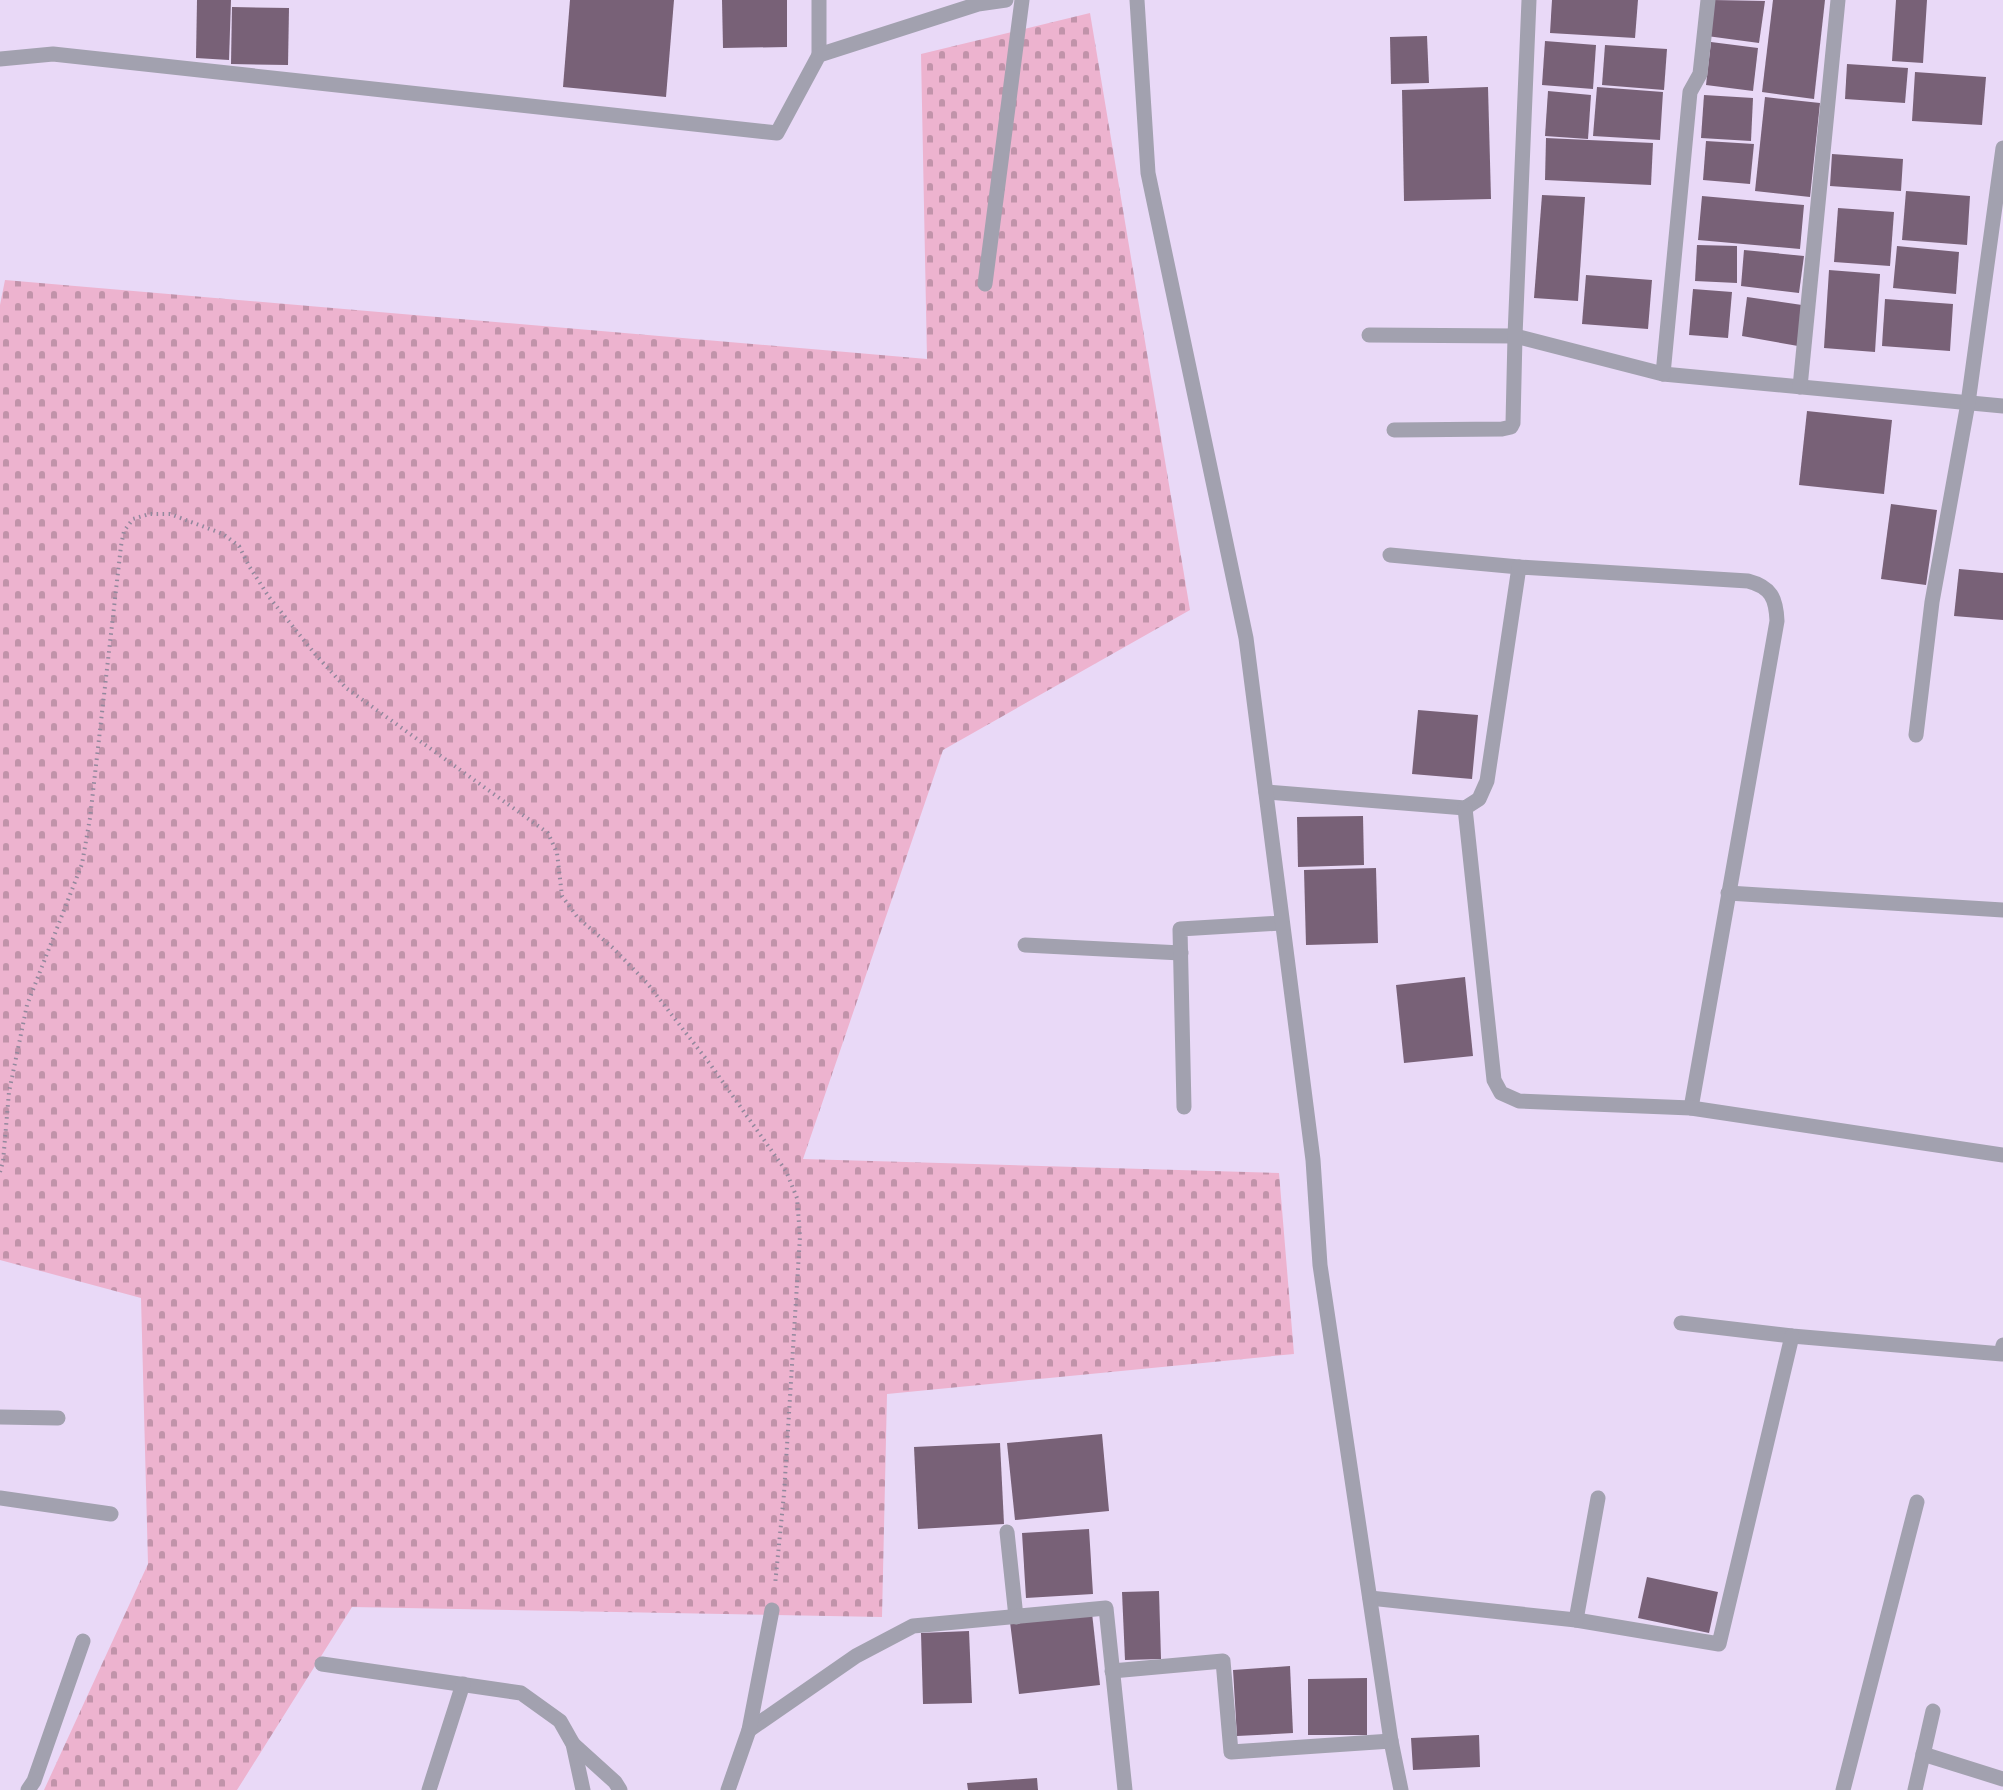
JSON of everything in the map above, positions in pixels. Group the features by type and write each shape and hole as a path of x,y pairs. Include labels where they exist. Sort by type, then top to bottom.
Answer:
{"street":[{"path":"0,59 53,54 777,133 819,55 819,0"},
{"path":"819,55 978,4 1006,0"},
{"path":"986,284 1022,0"},
{"path":"1137,0 1148,173 1246,638 1312,1160 1320,1264 1391,1741 1401,1790"},
{"path":"1394,429 1502,429 1511,427 1514,419 1515,336 1529,0"},
{"path":"1663,374 1690,92 1700,74 1708,0"},
{"path":"1800,387 1838,0"},
{"path":"1916,735 1932,602 1968,403 2003,148"},
{"path":"1369,335 1515,336 1663,374 2003,406"},
{"path":"1390,555 1519,567 1748,581 1759,584 1770,592 1777,606 1777,621 1691,1108"},
{"path":"1266,792 1465,808 1479,799 1487,781 1519,567"},
{"path":"1465,808 1494,1080 1501,1093 1520,1101 1691,1108 2003,1155"},
{"path":"1728,893 2003,910"},
{"path":"1184,1107 1180,928 1281,922"},
{"path":"1025,945 1181,953"},
{"path":"1681,1323 1792,1336 2002,1354 2003,1345"},
{"path":"1370,1598 1576,1620 1719,1644 1792,1336"},
{"path":"0,1417 58,1418"},
{"path":"0,1498 111,1514"},
{"path":"1576,1620 1598,1498"},
{"path":"1843,1790 1917,1502"},
{"path":"1007,1532 1016,1617"},
{"path":"748,1730 856,1656 913,1626 1106,1608 1125,1790"},
{"path":"728,1790 748,1730 772,1610"},
{"path":"28,1790 34,1781 83,1641"},
{"path":"1112,1671 1223,1661 1231,1752 1391,1741"},
{"path":"322,1664 521,1693 560,1721 573,1744 583,1790"},
{"path":"429,1790 463,1684"},
{"path":"1915,1790 1933,1711"},
{"path":"573,1744 615,1782 620,1790"},
{"path":"1923,1754 2003,1779"}],"path":[{"path":"0,1172 3,1162 9,1092 27,1005 82,864 90,818 115,590 124,531 133,519 148,514 170,514 223,534 239,546 269,597 346,688 548,833 557,853 562,896 578,918 613,948 647,983 710,1064 786,1171 797,1198 800,1236 784,1494 772,1610"}],"green space":[{"path":"1090,13 1190,610 943,750 803,1159 1279,1173 1294,1354 887,1394 882,1617 352,1607 237,1790 44,1790 148,1564 141,1298 0,1260 0,305 5,280 927,359 921,54"}],"building":[{"path":"197,0 231,0 229,60 196,58"},
{"path":"570,0 674,0 666,97 563,87"},
{"path":"722,0 787,0 787,47 723,48"},
{"path":"1552,0 1638,0 1635,38 1550,33"},
{"path":"1713,0 1765,1 1759,43 1707,36"},
{"path":"1773,0 1825,0 1814,99 1762,92"},
{"path":"1896,0 1927,0 1923,63 1892,61"},
{"path":"232,7 289,8 288,65 231,64"},
{"path":"1427,36 1429,83 1391,84 1390,37"},
{"path":"1545,41 1596,45 1593,89 1542,85"},
{"path":"1711,42 1758,48 1753,91 1706,85"},
{"path":"1605,45 1667,49 1664,90 1602,85"},
{"path":"1847,64 1908,68 1905,103 1845,99"},
{"path":"1915,72 1986,77 1982,125 1912,121"},
{"path":"1488,87 1491,199 1404,201 1402,90"},
{"path":"1597,87 1663,92 1660,140 1593,136"},
{"path":"1548,91 1591,95 1588,139 1545,136"},
{"path":"1704,95 1753,98 1751,141 1701,138"},
{"path":"1765,97 1820,103 1810,197 1755,191"},
{"path":"1546,138 1653,143 1651,185 1545,180"},
{"path":"1706,141 1754,144 1750,184 1703,180"},
{"path":"1832,154 1903,159 1901,191 1830,186"},
{"path":"1906,191 1970,196 1967,245 1902,240"},
{"path":"1542,195 1585,197 1578,301 1534,298"},
{"path":"1702,196 1804,205 1800,249 1698,240"},
{"path":"1838,208 1894,212 1890,266 1834,262"},
{"path":"1697,245 1737,246 1737,283 1695,281"},
{"path":"1897,246 1959,252 1956,294 1893,288"},
{"path":"1744,250 1804,256 1799,293 1741,286"},
{"path":"1829,270 1880,274 1875,352 1824,348"},
{"path":"1586,275 1652,280 1648,329 1582,324"},
{"path":"1693,289 1732,292 1728,338 1689,335"},
{"path":"1747,297 1802,305 1798,346 1742,336"},
{"path":"1885,299 1953,304 1950,351 1882,346"},
{"path":"1807,411 1892,420 1884,494 1799,485"},
{"path":"1891,504 1937,510 1926,585 1881,579"},
{"path":"1959,569 2003,573 2003,620 1954,616"},
{"path":"1418,710 1478,715 1472,779 1412,774"},
{"path":"1363,816 1364,865 1298,867 1297,817"},
{"path":"1376,868 1378,943 1306,945 1304,870"},
{"path":"1465,977 1473,1056 1404,1063 1396,985"},
{"path":"1102,1434 1109,1511 1015,1520 1007,1443"},
{"path":"1000,1443 1004,1524 918,1529 914,1447"},
{"path":"1089,1529 1093,1594 1026,1598 1022,1533"},
{"path":"1647,1577 1718,1592 1709,1633 1638,1618"},
{"path":"1159,1591 1161,1659 1125,1660 1122,1592"},
{"path":"1092,1613 1100,1685 1019,1694 1010,1622"},
{"path":"969,1631 972,1703 923,1704 921,1633"},
{"path":"1290,1666 1293,1733 1237,1736 1233,1670"},
{"path":"1367,1678 1367,1735 1308,1735 1308,1679"},
{"path":"1479,1735 1480,1767 1413,1770 1411,1738"},
{"path":"1037,1778 1038,1790 968,1790 967,1783"}]}
